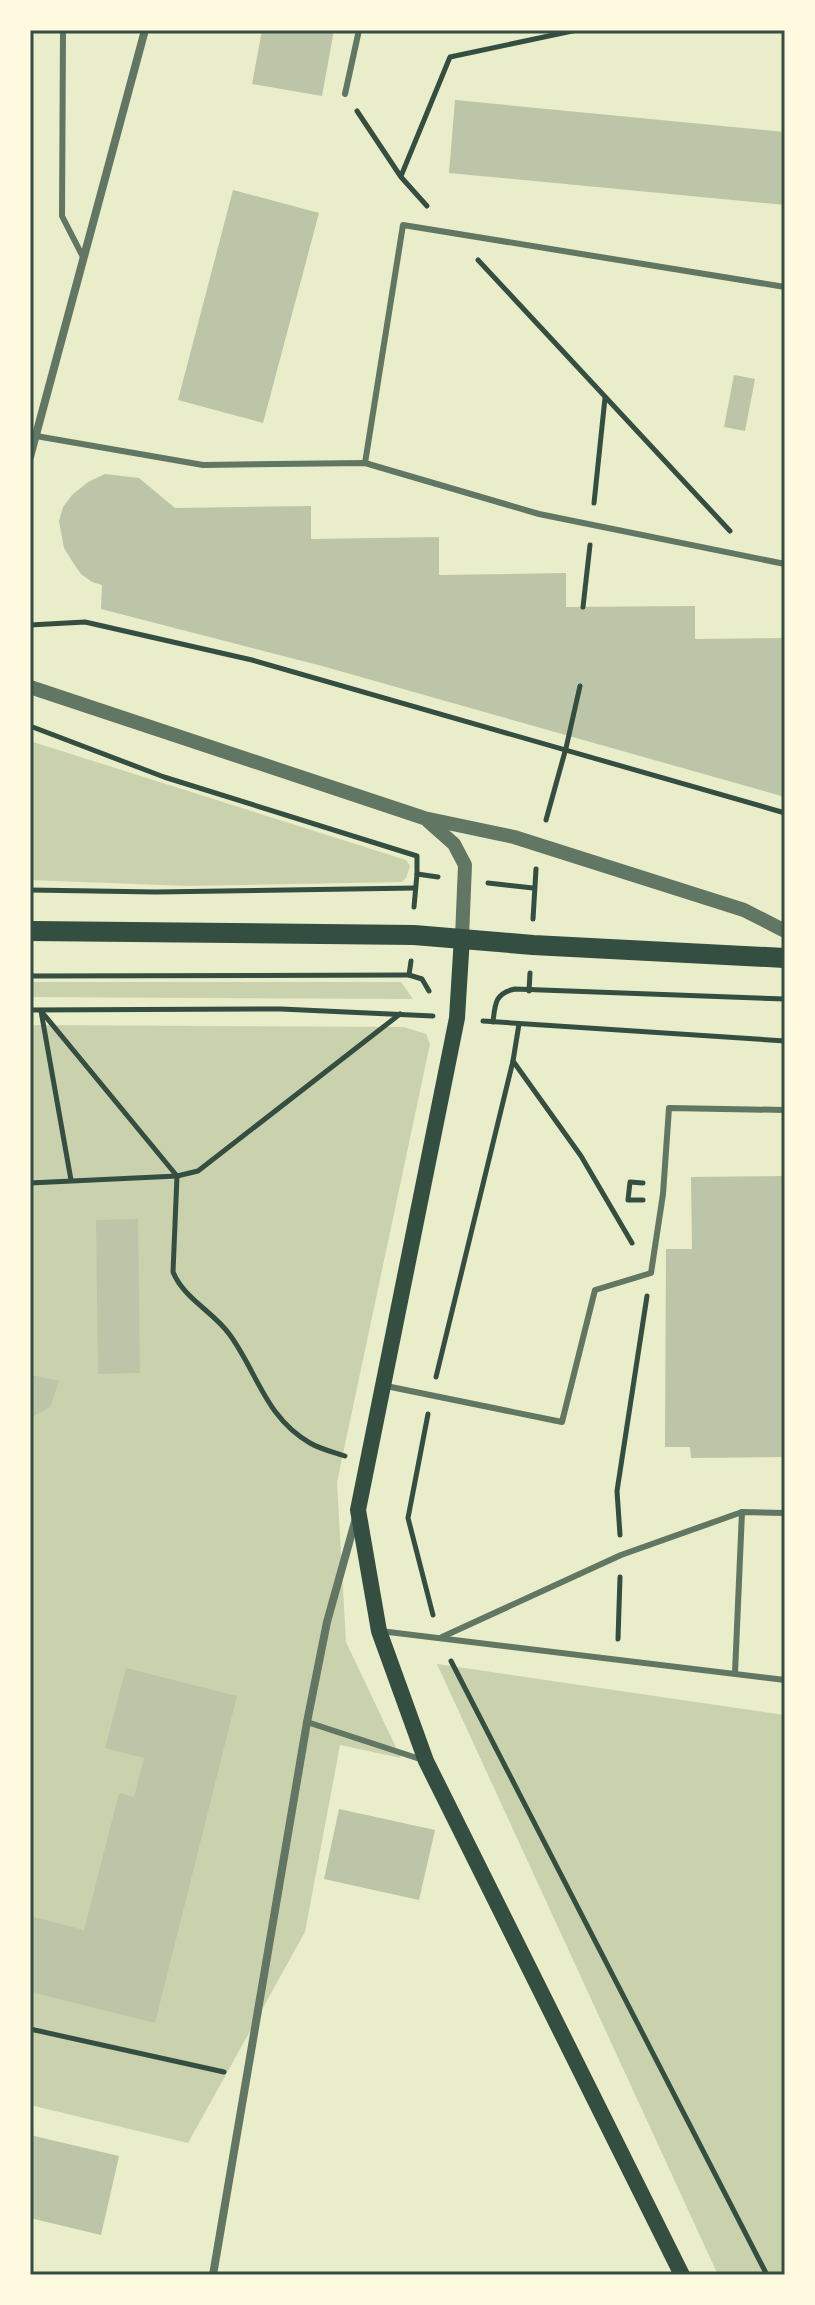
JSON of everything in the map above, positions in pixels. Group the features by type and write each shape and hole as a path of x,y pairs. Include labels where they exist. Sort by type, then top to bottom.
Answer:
{"main road":[{"path":"30,931 462,937 533,945 785,958"},
{"path":"462,937 457,1018 358,1510 379,1631 426,1761 682,2275"}],"street":[{"path":"30,457 145,30"},
{"path":"30,687 424,818 527,840 744,910 785,931"},
{"path":"424,818 454,844 465,865 462,937"},
{"path":"213,2275 307,1722 327,1622 358,1510"}],"lane":[{"path":"63,30 62,216 84,258"},
{"path":"345,94 359,30"},
{"path":"365,463 403,225 785,287"},
{"path":"36,436 203,465 365,463 539,514 785,564"},
{"path":"382,1385 562,1422 595,1290 651,1273 663,1194 669,1108 785,1110"},
{"path":"439,1638 621,1555 742,1512 785,1513"},
{"path":"735,1673 742,1512"},
{"path":"379,1631 785,1680"},
{"path":"307,1722 426,1761"}],"path":[{"path":"401,177 450,57 577,30"},
{"path":"345,94 401,177 755,558"},
{"path":"30,625 85,622 222,653 566,748 785,813"},
{"path":"566,748 580,686"},
{"path":"30,726 164,777 417,856 417,874"},
{"path":"30,890 156,892 415,888"},
{"path":"30,976 409,975"},
{"path":"785,999 515,989 503,991 495,1000 493,1022 785,1041"},
{"path":"30,1010 281,1009 431,1015"},
{"path":"40,1010 177,1176 173,1272 179,1286 230,1335 278,1419 311,1444 367,1463"},
{"path":"40,1010 71,1180"},
{"path":"30,1183 177,1176 198,1171 401,1013"},
{"path":"513,1061 581,1156 651,1273 617,1491"},
{"path":"628,1200 630,1182 651,1183"},
{"path":"30,2029 248,2077"}],"green space":[{"path":"30,741 406,860 410,866 406,878 402,882 188,886 30,880"},
{"path":"30,982 401,982 413,999 30,997"},
{"path":"30,1025 404,1027 426,1034 430,1044 337,1482 346,1642 401,1758 340,1745 305,1932 188,2143 30,2105"},
{"path":"437,1664 785,1715 785,2275 718,2275"}],"building":[{"path":"262,30 334,30 322,96 252,84"},
{"path":"455,100 785,132 785,205 449,173"},
{"path":"233,190 319,213 263,423 178,400"},
{"path":"734,375 755,379 745,431 724,427"},
{"path":"105,474 139,478 175,508 311,506 311,539 439,537 439,575 566,573 566,607 695,606 695,639 785,638 785,797 322,666 101,609 102,585 81,574 72,561 64,548 59,521 63,507 72,495"},
{"path":"785,1176 785,1457 691,1458 690,1447 665,1447 666,1249 692,1249 691,1177"},
{"path":"138,1219 140,1373 98,1374 96,1220"},
{"path":"30,1377 59,1381 50,1407 30,1418"},
{"path":"126,1668 237,1696 155,2023 30,1992 30,1916 84,1930 119,1793 134,1797 144,1758 105,1748"},
{"path":"339,1809 435,1830 419,1900 324,1879"},
{"path":"30,2135 119,2156 101,2235 30,2218"}]}
